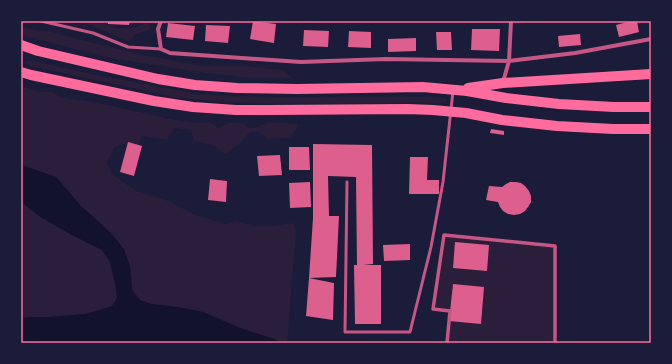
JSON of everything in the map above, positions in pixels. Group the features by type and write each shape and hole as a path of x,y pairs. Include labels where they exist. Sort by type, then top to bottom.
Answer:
{"main road":[{"path":"21,45 38,51 158,79 195,85 269,88 408,87 456,90 506,98 553,103 614,107 651,107"},
{"path":"21,72 154,101 193,107 236,110 408,109 466,113 557,126 651,130"},
{"path":"456,90 503,83 606,78 651,74"}],"street":[{"path":"161,21 158,30 161,49 170,52 301,62 386,59 509,61 575,53 651,39"},
{"path":"503,83 509,61 511,21"},
{"path":"447,343 450,311 433,309 444,235 555,246 555,343"}],"lane":[{"path":"41,21 93,33 128,47 161,49"},
{"path":"68,21 68,27"},
{"path":"347,182 345,332 410,332 431,247 443,182 451,112 456,90"}],"shaded area":[{"path":"81,21 103,21 105,24 122,29 136,27 148,22 151,29 134,35 130,42"},
{"path":"21,27 56,33 138,54 203,66 248,66 284,70 292,78 250,78 115,59 21,35"},
{"path":"26,61 34,61 96,75 193,93 229,96 277,97 431,97 445,98 447,99 447,102 274,104 207,101 174,97 31,66 26,64"},
{"path":"21,86 41,92 53,92 60,97 98,103 164,118 193,123 210,122 218,128 228,123 243,123 249,128 257,127 268,122 298,124 296,130 289,138 266,139 260,132 250,132 241,142 226,154 212,145 194,141 191,130 174,128 167,140 141,136 139,146 122,144 114,148 107,163 112,174 136,191 169,201 195,215 226,224 237,221 254,226 272,226 294,223 296,233 287,343 281,343 274,339 240,328 203,312 151,304 140,300 132,290 131,279 80,205 56,177 21,165"},
{"path":"21,165 56,177 80,205 110,232 124,249 130,266 132,290 140,300 151,304 203,312 240,328 274,339 281,343 21,343 21,318 85,314 112,306 117,298 110,262 102,250 39,216 21,202"},
{"path":"21,202 39,216 102,250 110,262 116,288 117,298 112,306 85,314 21,318"},
{"path":"444,236 555,246 555,343 447,343 450,311 433,309"}],"building":[{"path":"108,21 130,21 129,25 108,24"},
{"path":"253,21 276,24 274,43 250,39"},
{"path":"637,21 639,32 619,37 616,25"},
{"path":"168,23 195,26 193,40 166,37"},
{"path":"206,25 230,26 228,43 205,41"},
{"path":"472,29 500,29 499,51 471,50"},
{"path":"304,30 329,31 328,47 303,46"},
{"path":"349,31 371,32 371,48 348,47"},
{"path":"436,32 451,32 452,50 437,50"},
{"path":"580,34 581,45 559,47 558,36"},
{"path":"416,38 416,51 388,52 388,39"},
{"path":"491,129 504,131 504,135 490,133"},
{"path":"128,142 142,146 134,176 120,172"},
{"path":"313,144 372,145 373,264 363,265 381,265 381,324 355,324 354,265 357,265 356,177 328,176 329,216 339,216 336,277 309,278 313,218"},
{"path":"289,147 309,147 310,170 289,170"},
{"path":"280,155 282,175 259,176 257,156"},
{"path":"410,157 428,157 427,180 439,180 439,194 409,194"},
{"path":"210,179 227,181 226,202 208,200"},
{"path":"310,182 311,207 290,208 289,183"},
{"path":"510,182 521,183 529,191 531,196 531,202 528,207 520,214 508,214 503,211 498,202 486,200 489,186 502,187"},
{"path":"455,242 489,245 487,271 453,268"},
{"path":"410,244 410,260 384,261 383,245"},
{"path":"309,278 334,283 333,320 306,316"},
{"path":"453,284 484,287 481,324 449,321"}]}
